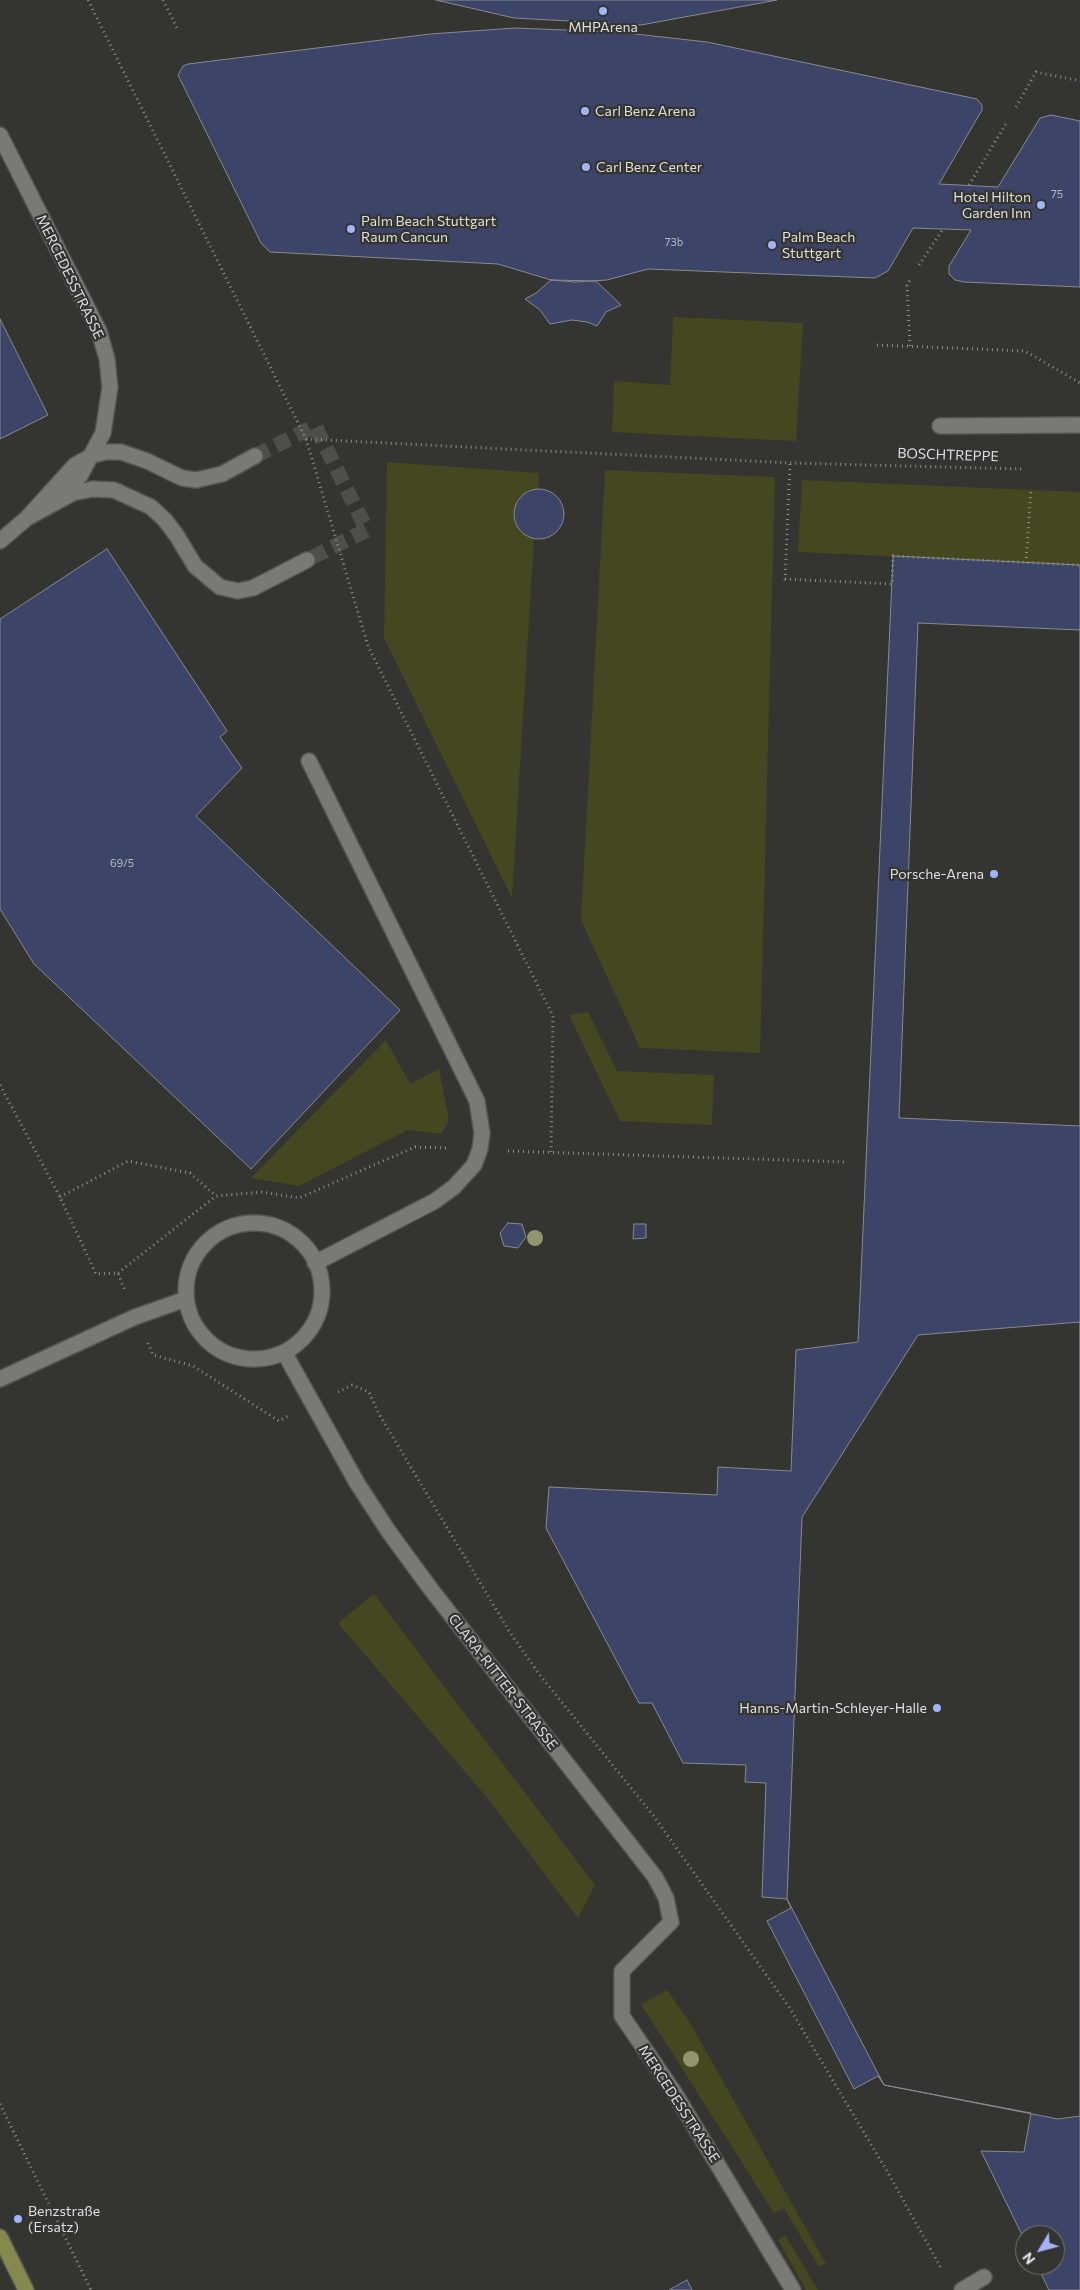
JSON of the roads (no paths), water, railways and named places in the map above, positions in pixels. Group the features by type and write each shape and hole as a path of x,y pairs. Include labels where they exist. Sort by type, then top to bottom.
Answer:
{"main road":[{"path":"0,2238 26,2290"}],"street":[{"name":"MERCEDESSTRASSE","path":"2,143 99,331 106,359 110,387 104,433 80,476 56,501"},
{"path":"940,426 1080,426"},
{"path":"0,541 27,518 59,480 75,465 93,455 106,452 121,452 147,460 172,474 196,480 222,474 255,456"},
{"path":"27,518 73,493 94,489 114,490 131,496 151,507 165,520 194,566 220,587 238,591 253,588 306,560"},
{"path":"309,761 477,1100 482,1133 480,1149 474,1164 465,1176 435,1201 315,1263"},
{"path":"254,1223 273,1226 290,1233 305,1246 315,1263 320,1279 321,1296 318,1313 310,1329 298,1342 284,1352 263,1358 242,1358 222,1351 204,1338 192,1320 186,1299 186,1280 192,1261 203,1246 217,1233 235,1225 254,1223"},
{"path":"0,1379 135,1316 186,1299"},
{"name":"CLARA-RITTER-STRASSE","path":"284,1352 332,1440 389,1532 430,1588 655,1877 666,1898 671,1922"},
{"name":"MERCEDESSTRASSE","path":"671,1922 622,1970 622,2016 674,2092 793,2290"},
{"path":"962,2290 984,2277"}],"tunnel":[{"path":"255,456 315,426 367,530 307,560"}],"place":[{"name":"MHPArena","path":"603,11"},
{"name":"Carl Benz Arena","path":"585,111"},
{"name":"Carl Benz Center","path":"586,167"},
{"name":"Hotel Hilton Garden Inn","path":"1041,205"},
{"name":"Palm Beach Stuttgart Raum Cancun","path":"351,229"},
{"name":"Palm Beach Stuttgart","path":"772,245"},
{"name":"Porsche-Arena","path":"994,874"},
{"name":"Hanns-Martin-Schleyer-Halle","path":"937,1708"},
{"name":"Benzstraße (Ersatz)","path":"18,2219"}]}
